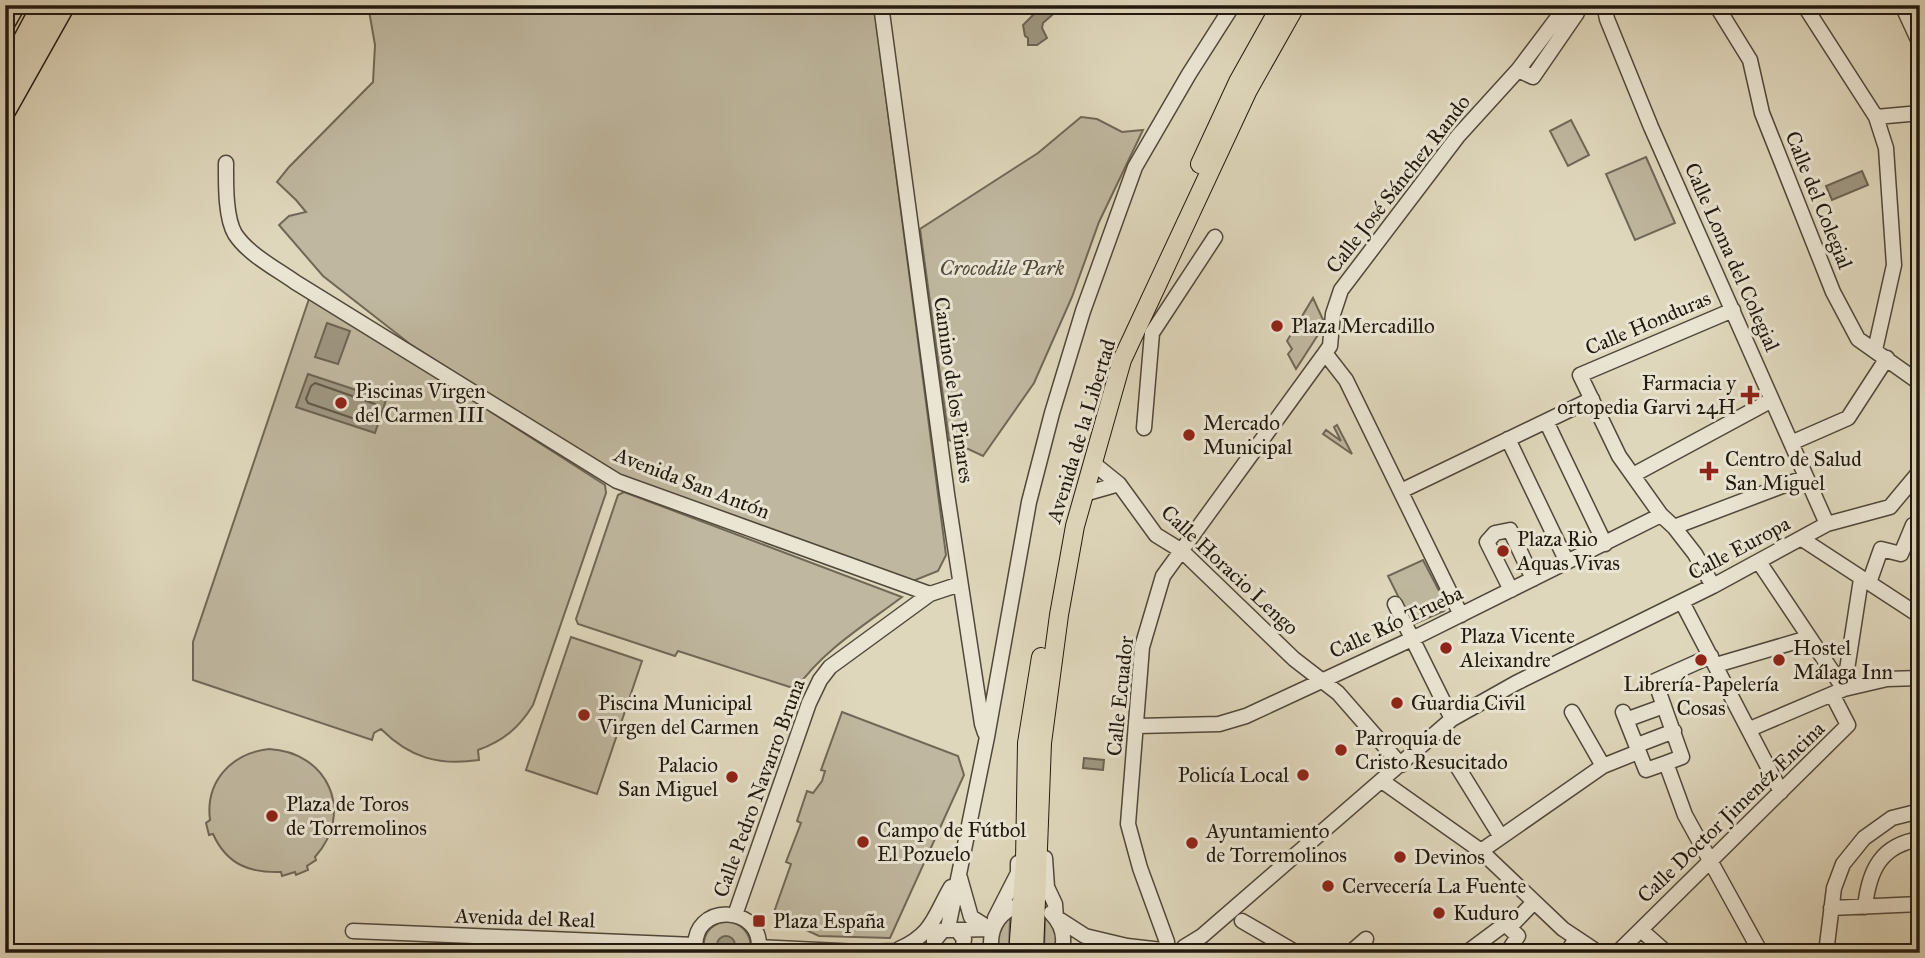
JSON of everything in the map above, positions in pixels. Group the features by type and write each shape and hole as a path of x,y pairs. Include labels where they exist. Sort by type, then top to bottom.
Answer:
{"highway":[{"path":"5,21 14,5"},
{"path":"5,76 43,5"},
{"path":"5,110 64,5"}],"main road":[{"name":"Avenida de la Libertad","path":"1028,905 1025,825 1027,743 1063,524 1111,356 1238,82 1281,5"},
{"name":"Avenida de la Libertad","path":"1018,953 1028,905 1042,743 1059,615 1075,526 1122,360 1248,90 1296,5"},
{"path":"1028,905 1034,953"}],"street":[{"name":"Camino de los Pinares","path":"881,5 960,584 982,724 987,737"},
{"path":"952,929 958,873 987,737 1029,502 1083,311 1135,167 1233,5"},
{"name":"Calle Loma del Colegial","path":"1604,5 1607,19 1651,127 1827,524"},
{"name":"Calle del Colegial","path":"1716,5 1750,60 1762,113 1833,292 1851,330 1858,339 1920,383"},
{"path":"1791,443 1847,418 1881,354 1894,264 1886,148 1876,117 1804,5"},
{"path":"1902,5 1920,44"},
{"name":"Calle José Sánchez Rando","path":"1332,335 1334,314 1341,290 1458,136 1572,9"},
{"path":"1876,117 1920,113"},
{"name":"Avenida San Antón","path":"226,163 227,202 234,232 251,251 295,282 617,481 930,594"},
{"path":"1144,428 1152,333 1215,237"},
{"name":"Calle Honduras","path":"1592,399 1580,375 1732,310"},
{"name":"Calle Ecuador","path":"1164,948 1128,824 1138,726 1142,647 1163,576 1330,346 1332,335"},
{"path":"1325,353 1346,380 1461,615"},
{"path":"1401,492 1592,399 1619,456 1661,515 1695,554 1713,586"},
{"path":"1633,475 1772,400"},
{"path":"1546,421 1605,544"},
{"path":"1508,439 1567,562"},
{"name":"Calle Horacio Lengo","path":"1093,463 1119,484 1156,535 1182,551 1294,659 1338,693 1401,765"},
{"name":"Calle Europa","path":"1184,950 1452,719 1516,683 1713,586 1827,524 1890,507 1920,471"},
{"path":"1674,527 1806,477"},
{"path":"1084,494 1119,484"},
{"name":"Calle Río Trueba","path":"1138,726 1220,724 1247,716 1412,639 1661,515"},
{"path":"1838,692 1865,581 1881,549 1901,554 1913,525 1920,530"},
{"path":"1511,590 1487,542 1495,533 1510,530 1533,579"},
{"path":"1802,539 1920,616"},
{"path":"1759,562 1808,638 1838,692"},
{"name":"Calle Pedro Navarro Bruna","path":"735,915 804,714 820,680 830,667 930,594 960,584"},
{"path":"1682,602 1781,792"},
{"path":"1395,604 1452,719"},
{"path":"1664,706 1627,715 1646,770 1682,757 1674,731 1655,681 1714,660 1808,638"},
{"path":"1750,729 1838,692 1887,679 1920,678"},
{"name":"Calle Doctor Jimenéz Encina","path":"1618,953 1848,725 1838,692"},
{"path":"1572,712 1603,766"},
{"path":"1481,851 1603,766 1674,731"},
{"path":"1042,743 1048,756 1045,874 1064,938 1061,953"},
{"path":"1666,764 1685,815 1761,953"},
{"path":"1457,766 1501,837"},
{"path":"1382,781 1481,851 1533,903 1599,953"},
{"path":"1826,953 1834,888 1843,864 1864,838 1892,818 1920,811"},
{"path":"992,953 992,929 996,914 1018,873 1020,834 1025,825"},
{"path":"1865,907 1871,875 1885,854 1900,842 1920,839"},
{"path":"958,873 971,917 992,929"},
{"path":"895,951 927,932 958,873"},
{"path":"1510,928 1533,903"},
{"path":"1831,908 1920,904"},
{"path":"992,929 1003,913 1028,905 1055,911 1086,936 1127,946 1164,948 1175,941 1184,950"},
{"path":"696,949 701,927 716,916 735,915 745,919 758,936 758,950 936,952 936,936 952,929 992,929"},
{"path":"1242,921 1297,953"},
{"path":"1466,953 1505,924 1518,936 1507,953"},
{"path":"952,929 964,939 962,953"},
{"path":"1641,930 1667,953"},
{"name":"Avenida del Real","path":"353,931 496,945 696,949"},
{"path":"1567,953 1576,938"},
{"path":"1350,953 1366,939"},
{"path":"1094,953 1127,946"}],"green space":[{"path":"368,5 874,5 946,555 938,571 913,581 622,479 410,344 323,276 279,225 289,216 306,212 277,182 373,82 375,45"},
{"name":"Crocodile Park","path":"1081,117 1097,119 1122,132 1143,130 1099,222 1072,297 1034,383 983,456 949,440 920,229 1038,153"},
{"path":"1571,120 1589,155 1568,166 1550,131"},
{"path":"1646,157 1675,223 1635,240 1606,174"},
{"path":"310,296 605,485 606,493 533,705 510,733 478,750 479,760 451,762 426,758 403,747 381,729 374,733 372,740 193,680 193,642"},
{"path":"1313,298 1325,324 1296,369 1288,354 1292,349 1287,341"},
{"path":"1337,425 1352,454 1323,434 1326,430 1341,441 1334,427"},
{"path":"624,492 902,597 832,650 796,689 678,651 675,656 578,624 576,619 618,495"},
{"path":"1423,560 1447,606 1444,611 1414,624 1388,576"},
{"name":"Piscina Municipal Virgen del Carmen","path":"571,637 642,661 597,794 526,770"},
{"name":"Campo de Fútbol El Pozuelo","path":"842,712 958,756 964,775 890,938 819,936 773,915 791,864 786,862 801,823 797,821 807,791 813,793 822,781 825,771 821,770"},
{"name":"Plaza de Toros de Torremolinos","path":"269,749 290,753 307,761 320,773 329,787 334,804 333,822 327,840 315,857 316,860 307,866 308,870 296,875 295,872 282,876 281,872 250,869 232,860 213,834 209,835 206,823 210,820 212,793 224,771 243,756"},
{"path":"1047,916 1058,934 1056,953 1044,953"},
{"path":"1010,917 1009,953 998,953 997,932"},
{"path":"725,921 737,924 745,931 750,940 751,953 703,953 707,932"}],"water":[{"path":"1034,14 1052,15 1043,23 1042,28 1047,38 1037,45 1028,45 1023,25"},
{"path":"1862,171 1868,185 1832,200 1826,186"},
{"name":"Piscinas Virgen del Carmen III","path":"327,323 350,331 338,364 315,357"},
{"name":"Piscinas Virgen del Carmen III","path":"308,374 386,400 375,433 296,407"},
{"path":"1084,758 1104,760 1103,770 1083,768"},
{"path":"726,936 732,939 735,945 732,951 726,954 720,951 717,945 720,939"}],"place":[{"name":"Plaza Mercadillo","path":"1277,326"},
{"name":"Farmacia y ortopedia Garvi 24H","path":"1750,395"},
{"name":"Piscinas Virgen del Carmen III","path":"341,403"},
{"name":"Mercado Municipal","path":"1189,435"},
{"name":"Centro de Salud San Miguel","path":"1709,471"},
{"name":"Plaza Rio Aquas Vivas","path":"1503,551"},
{"name":"Plaza Vicente Aleixandre","path":"1446,648"},
{"name":"Librería-Papelería Cosas","path":"1701,660"},
{"name":"Hostel Málaga Inn","path":"1779,660"},
{"name":"Guardia Civil","path":"1397,703"},
{"name":"Piscina Municipal Virgen del Carmen","path":"584,715"},
{"name":"Parroquia de Cristo Resucitado","path":"1341,750"},
{"name":"Policía Local","path":"1303,775"},
{"name":"Palacio San Miguel","path":"732,777"},
{"name":"Plaza de Toros de Torremolinos","path":"272,816"},
{"name":"Campo de Fútbol El Pozuelo","path":"863,842"},
{"name":"Ayuntamiento de Torremolinos","path":"1192,843"},
{"name":"Devinos","path":"1400,857"},
{"name":"Cervecería La Fuente","path":"1328,886"},
{"name":"Kuduro","path":"1439,913"},
{"name":"Plaza España","path":"759,921"}]}
